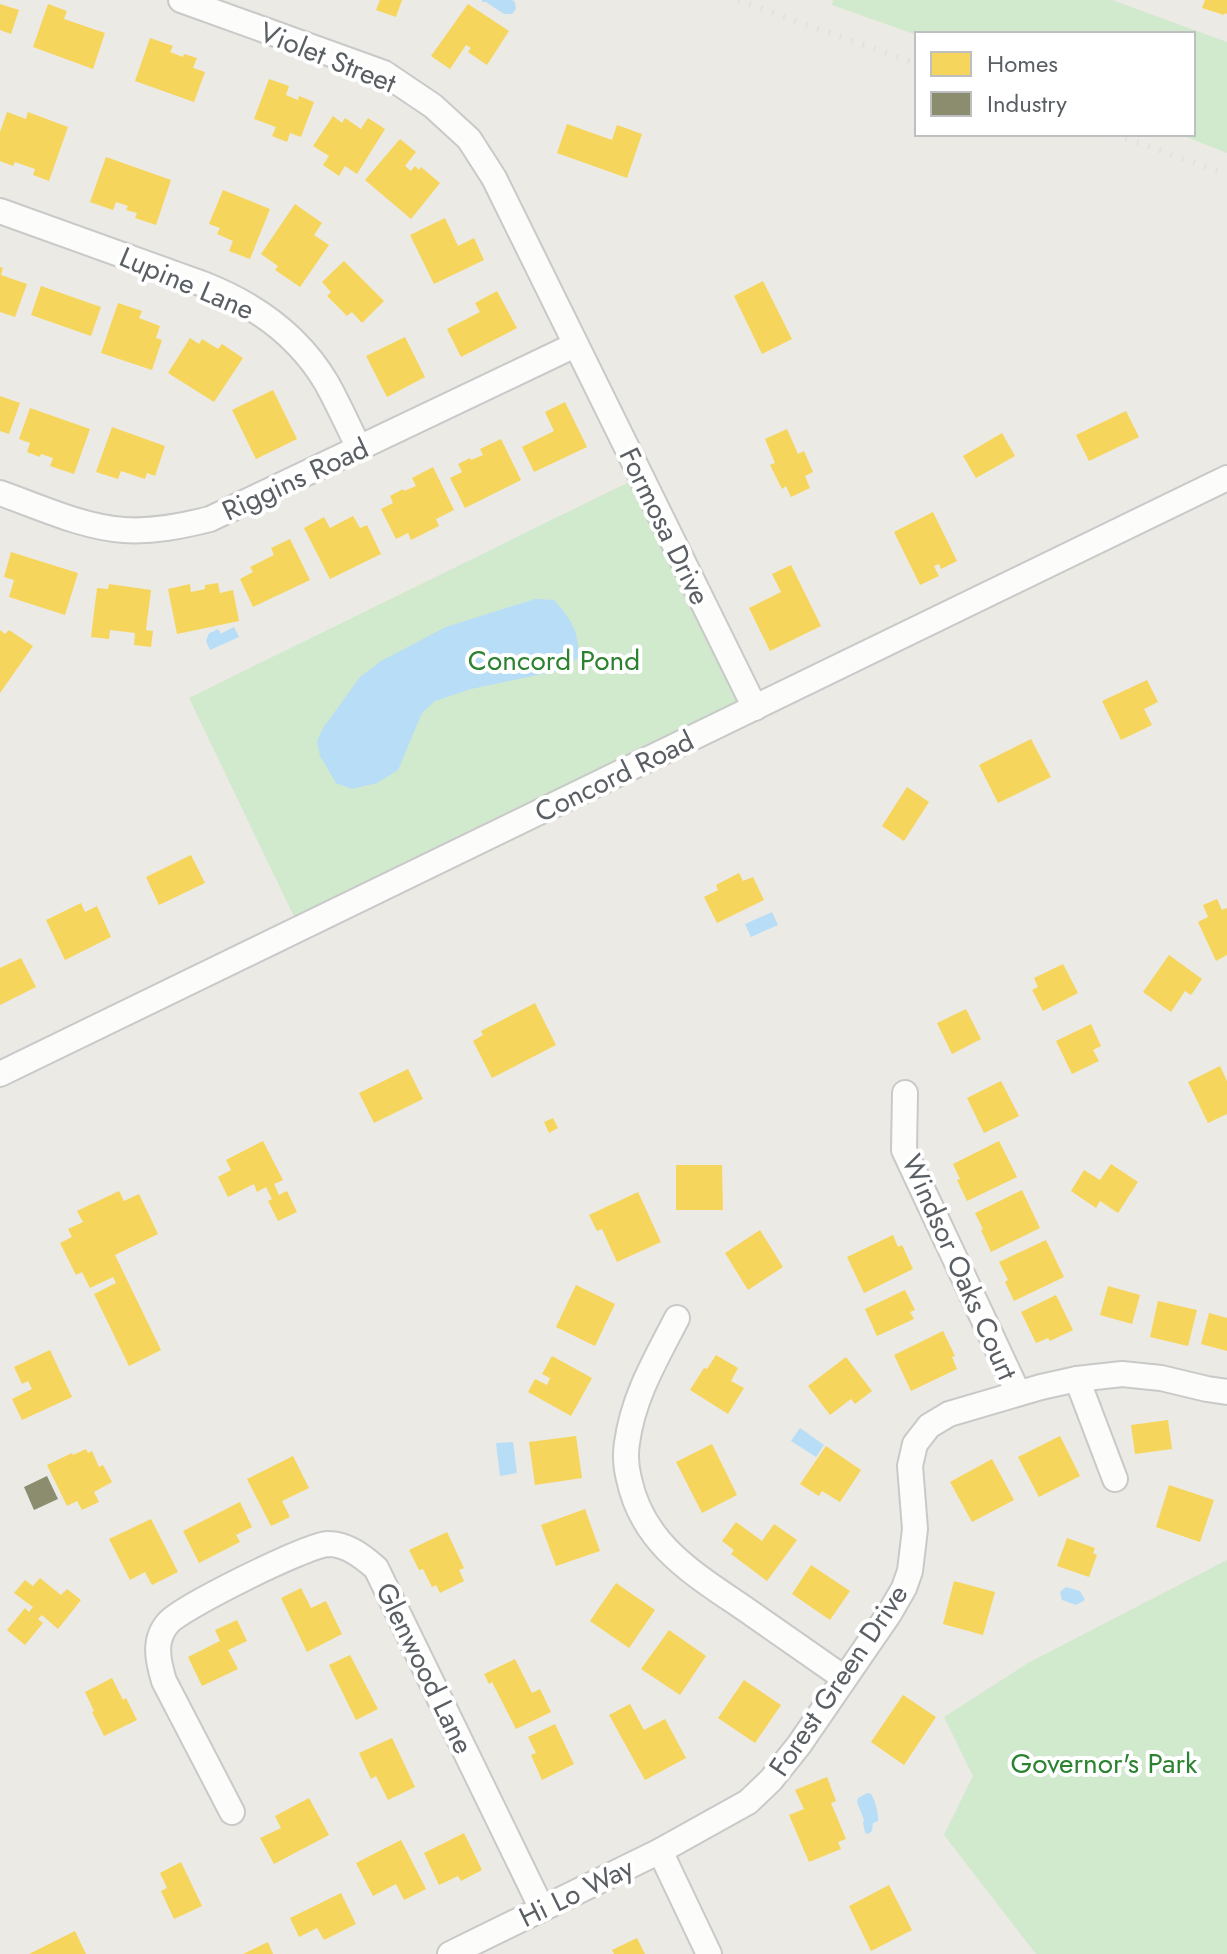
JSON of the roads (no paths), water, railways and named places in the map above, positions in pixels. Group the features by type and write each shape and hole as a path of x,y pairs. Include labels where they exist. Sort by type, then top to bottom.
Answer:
{"street":[{"name":"Violet Street","path":"181,0 384,73 433,106 469,139 494,178 575,345"},
{"name":"Lupine Lane","path":"0,211 203,284 262,313 307,355 325,381 359,448"},
{"name":"Riggins Road","path":"0,493 85,522 121,530 183,526 210,519 575,345"},
{"name":"Formosa Drive","path":"575,345 755,708"},
{"name":"Concord Road","path":"0,1074 1227,478"},
{"name":"Windsor Oaks Court","path":"905,1093 904,1150 1018,1393"},
{"path":"677,1318 640,1390 626,1445 626,1467 633,1496 647,1527 662,1546 689,1570 844,1678"},
{"name":"Forest Green Drive","path":"660,1851 748,1802 771,1780 799,1745 889,1614 910,1571 915,1529 910,1466 915,1444 929,1426 949,1414 1077,1379 1122,1374 1161,1378 1227,1392"},
{"path":"1077,1379 1115,1479"},
{"name":"Glenwood Lane","path":"232,1812 164,1681 158,1662 158,1641 167,1624 183,1611 286,1558 328,1544 344,1547 360,1554 376,1568 542,1909"},
{"path":"660,1851 709,1954"},
{"name":"Hi Lo Way","path":"450,1954 660,1851"}],"water":[{"path":"482,0 512,0 516,9 512,14 504,14"},
{"path":"535,599 554,600 565,614 575,632 579,657 561,670 471,689 435,701 422,713 398,770 377,783 352,789 336,783 320,756 317,741 360,677 381,661 446,627"},
{"path":"234,627 239,637 210,650 206,641 209,633 216,629 220,634"},
{"path":"772,912 778,925 751,937 745,924"},
{"path":"800,1428 824,1445 816,1457 791,1441"},
{"path":"513,1442 517,1473 500,1476 496,1443"},
{"path":"1066,1587 1080,1591 1085,1600 1076,1605 1062,1600 1060,1592"},
{"path":"867,1793 874,1800 878,1818 868,1834 865,1833 857,1802"}],"railway":[{"path":"738,0 915,63"},
{"path":"1120,136 1227,174"}],"park label":[{"name":"Concord Pond","path":"554,660"},
{"name":"Governor's Park","path":"1104,1763"}]}
